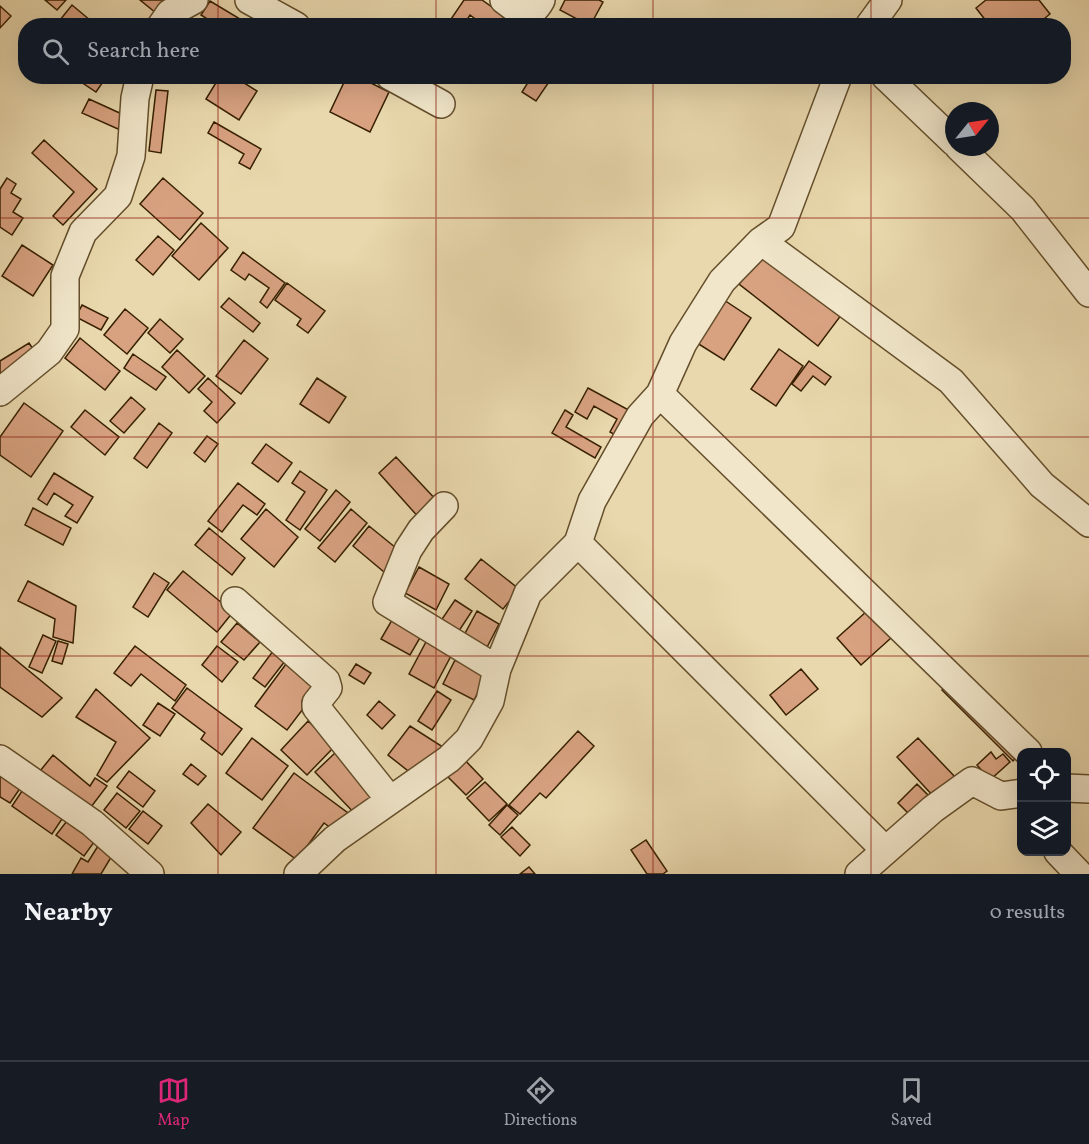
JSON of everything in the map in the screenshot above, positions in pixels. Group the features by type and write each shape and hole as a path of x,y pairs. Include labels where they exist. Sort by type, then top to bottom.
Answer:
{"street":[{"path":"167,18 170,13 194,0"},
{"path":"249,0 282,18"},
{"path":"504,0 521,13 530,13 536,9 541,0"},
{"path":"875,18 888,0"},
{"path":"0,392 49,352 65,329 65,276 83,232 118,196 131,156 138,84"},
{"path":"405,84 441,104"},
{"path":"298,874 335,839 449,759 469,739 490,701 497,669 528,593 578,543 592,501 640,416 660,394 684,344 722,281 761,241 781,226 835,84"},
{"path":"893,84 945,133"},
{"path":"968,156 1023,209 1089,293"},
{"path":"761,241 951,381 1042,484 1089,523"},
{"path":"660,394 1023,748"},
{"path":"444,506 421,530 408,550 387,602 497,669"},
{"path":"578,543 885,850"},
{"path":"235,601 326,681 328,688 316,706 390,800"},
{"path":"0,759 92,823 150,874"},
{"path":"859,874 933,809 972,781 1011,794"},
{"path":"1071,789 1089,789"},
{"path":"1062,856 1079,874"}],"building":[{"path":"45,0 66,0 57,10"},
{"path":"140,0 167,0 156,13"},
{"path":"464,0 482,0 508,18 474,18 470,15 468,18 452,18"},
{"path":"565,0 603,2 594,18 575,18 560,10"},
{"path":"986,0 1039,0 1050,14 1045,18 984,18 976,8"},
{"path":"210,1 238,18 206,18 201,15"},
{"path":"72,5 87,18 62,18"},
{"path":"0,6 11,16 0,28"},
{"path":"84,84 102,84 96,92"},
{"path":"215,84 246,84 257,91 239,120 206,99"},
{"path":"343,84 373,84 389,92 370,132 330,112"},
{"path":"527,84 548,84 536,101 522,92"},
{"path":"156,90 168,91 161,153 149,151"},
{"path":"89,99 124,115 118,129 82,113"},
{"path":"214,122 261,149 250,169 239,163 244,154 208,133"},
{"path":"44,140 97,189 63,225 53,216 74,192 32,153"},
{"path":"7,178 16,184 11,193 21,199 13,212 23,218 12,235 0,227 0,189"},
{"path":"163,178 203,213 180,240 140,204"},
{"path":"201,223 228,248 199,280 172,256"},
{"path":"158,236 174,250 153,275 136,260"},
{"path":"22,245 53,265 33,296 2,276"},
{"path":"243,252 285,283 267,308 260,302 269,288 249,274 245,280 231,270"},
{"path":"763,253 842,314 818,346 739,284"},
{"path":"287,283 325,311 308,333 297,325 301,319 275,300"},
{"path":"229,298 260,323 253,332 221,307"},
{"path":"724,300 751,318 724,360 697,343"},
{"path":"82,305 108,318 101,330 76,317"},
{"path":"125,309 148,328 127,354 104,335"},
{"path":"160,319 183,339 170,353 148,333"},
{"path":"80,338 120,371 105,390 65,358"},
{"path":"244,340 268,359 241,394 216,376"},
{"path":"29,343 39,358 0,383 0,361"},
{"path":"779,349 803,366 776,406 751,389"},
{"path":"177,350 205,376 189,393 162,367"},
{"path":"133,354 166,377 156,390 124,368"},
{"path":"809,361 831,377 825,385 813,376 801,391 792,384"},
{"path":"208,378 235,403 217,423 204,411 212,402 198,389"},
{"path":"317,378 346,397 329,423 300,404"},
{"path":"588,388 636,414 622,439 610,432 617,419 594,406 587,419 575,412"},
{"path":"131,397 145,409 124,433 110,421"},
{"path":"24,403 63,431 31,477 0,455 0,437"},
{"path":"85,410 119,437 105,455 71,427"},
{"path":"565,410 573,415 566,427 601,447 595,458 552,433"},
{"path":"159,423 172,433 147,468 134,458"},
{"path":"207,436 218,444 205,462 194,453"},
{"path":"266,444 292,463 278,482 252,463"},
{"path":"396,457 439,503 421,520 379,473"},
{"path":"300,471 327,490 300,530 286,520 305,492 292,483"},
{"path":"54,473 93,497 77,523 65,516 73,505 54,493 47,505 38,499"},
{"path":"238,483 265,504 257,515 243,505 222,532 208,521"},
{"path":"336,490 350,502 320,541 305,529"},
{"path":"33,508 71,528 63,545 25,525"},
{"path":"266,509 298,537 274,567 241,539"},
{"path":"351,509 367,523 335,562 318,548"},
{"path":"369,526 401,552 384,572 353,546"},
{"path":"209,528 245,558 232,575 195,545"},
{"path":"481,559 519,589 503,609 465,579"},
{"path":"419,567 449,584 436,610 405,593"},
{"path":"183,571 233,612 217,632 167,590"},
{"path":"154,573 169,583 148,617 133,607"},
{"path":"28,581 76,606 73,643 53,637 55,619 18,601"},
{"path":"455,600 472,611 455,637 438,625"},
{"path":"477,611 499,624 485,651 462,639"},
{"path":"867,611 891,638 861,665 837,638"},
{"path":"392,620 421,636 410,655 381,639"},
{"path":"237,623 260,642 244,660 221,642"},
{"path":"43,635 56,641 42,673 29,667"},
{"path":"427,640 452,654 434,688 409,674"},
{"path":"58,641 68,644 62,664 52,661"},
{"path":"135,646 186,685 175,701 141,674 131,686 114,673"},
{"path":"217,646 238,662 222,682 202,665"},
{"path":"0,647 62,698 42,717 0,687"},
{"path":"273,651 285,661 265,687 253,678"},
{"path":"455,660 486,676 474,700 443,684"},
{"path":"286,664 319,688 287,730 255,706"},
{"path":"356,664 371,673 364,684 349,675"},
{"path":"801,669 818,689 786,715 770,695"},
{"path":"949,682 1017,750 1017,756 1013,761 942,690"},
{"path":"187,688 242,729 222,755 201,739 205,733 172,708"},
{"path":"96,689 150,738 107,782 97,775 116,742 76,717"},
{"path":"437,691 451,700 432,730 418,721"},
{"path":"379,701 395,715 382,729 367,715"},
{"path":"158,703 175,714 160,736 143,725"},
{"path":"308,721 335,746 307,775 281,750"},
{"path":"410,726 446,749 412,774 388,755"},
{"path":"578,731 594,746 546,798 540,793 520,814 509,805"},
{"path":"252,738 288,766 262,800 226,773"},
{"path":"918,738 956,778 935,798 897,757"},
{"path":"991,752 996,759 1003,754 1010,762 990,780 977,765"},
{"path":"335,753 379,799 359,818 315,772"},
{"path":"53,755 90,786 95,778 107,786 91,807 40,771"},
{"path":"460,755 483,779 466,795 443,772"},
{"path":"191,764 206,776 198,785 183,774"},
{"path":"129,771 155,791 143,807 117,787"},
{"path":"0,773 21,787 10,803 0,797"},
{"path":"294,773 348,813 335,831 324,823 297,860 253,828"},
{"path":"485,782 507,804 489,821 467,798"},
{"path":"917,784 932,799 913,818 898,803"},
{"path":"26,785 66,813 52,834 12,806"},
{"path":"117,793 140,811 126,828 104,810"},
{"path":"208,804 241,832 221,855 191,823"},
{"path":"507,805 518,815 500,835 489,825"},
{"path":"143,811 162,826 148,844 129,829"},
{"path":"70,817 97,838 84,856 56,835"},
{"path":"512,827 530,845 520,856 501,837"},
{"path":"646,840 667,871 663,874 647,874 631,850"},
{"path":"98,846 113,854 101,874 72,874 81,858 88,862"},
{"path":"529,867 535,874 520,874"}]}
